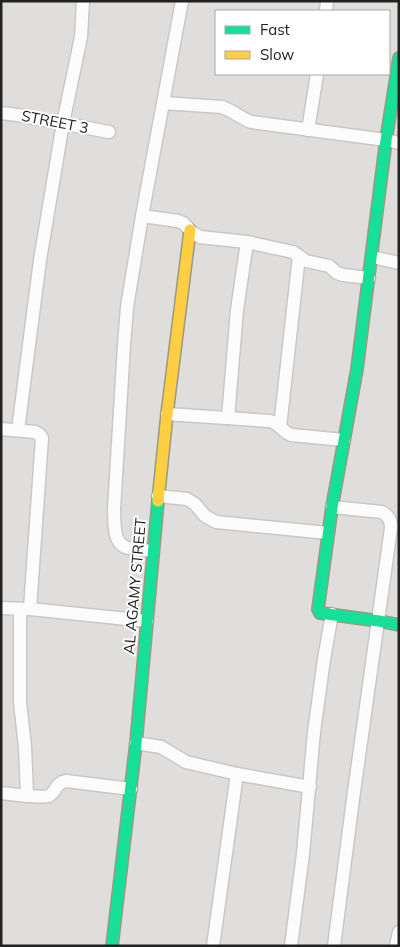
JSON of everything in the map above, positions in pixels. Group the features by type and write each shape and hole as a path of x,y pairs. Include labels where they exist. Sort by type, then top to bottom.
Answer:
{"street":[{"path":"18,430 40,260 63,123 82,37 83,1"},
{"path":"153,550 125,547 120,543 116,535 114,509 127,307 182,1"},
{"path":"399,58 386,140 357,369 332,507 318,609 320,614 332,614 399,625"},
{"path":"308,130 316,75"},
{"path":"163,103 222,107 251,122 399,143"},
{"name":"STREET 3","path":"1,113 109,132"},
{"path":"142,216 178,221 200,237 247,242 293,252 306,261 329,266 342,275 369,278"},
{"name":"AL AGAMY STREET","path":"112,946 136,743 158,496 190,230"},
{"path":"228,418 237,310 247,242"},
{"path":"280,426 299,256"},
{"path":"372,257 399,263"},
{"path":"167,414 270,421 277,423 284,432 291,435 344,440"},
{"path":"1,430 35,432 42,438 25,608 20,702 25,747 26,795"},
{"path":"158,496 187,499 205,516 216,522 328,533"},
{"path":"332,507 382,512 390,519 391,528 334,946"},
{"path":"1,608 25,608 147,621"},
{"path":"291,946 304,854 314,732 332,614"},
{"path":"136,743 161,747 186,762 237,774 310,787"},
{"path":"213,946 237,774"},
{"path":"1,793 45,797 52,793 59,783 66,781 131,788"},
{"path":"396,946 399,932"}],"shaded area":[{"path":"1,1 399,1 399,946 1,946"}],"traffic: fast":[{"path":"399,58 386,140 357,369 332,507 318,609 320,613 399,625"},
{"path":"112,946 136,743 158,501"}],"traffic: slow":[{"path":"158,501 190,230"}]}
